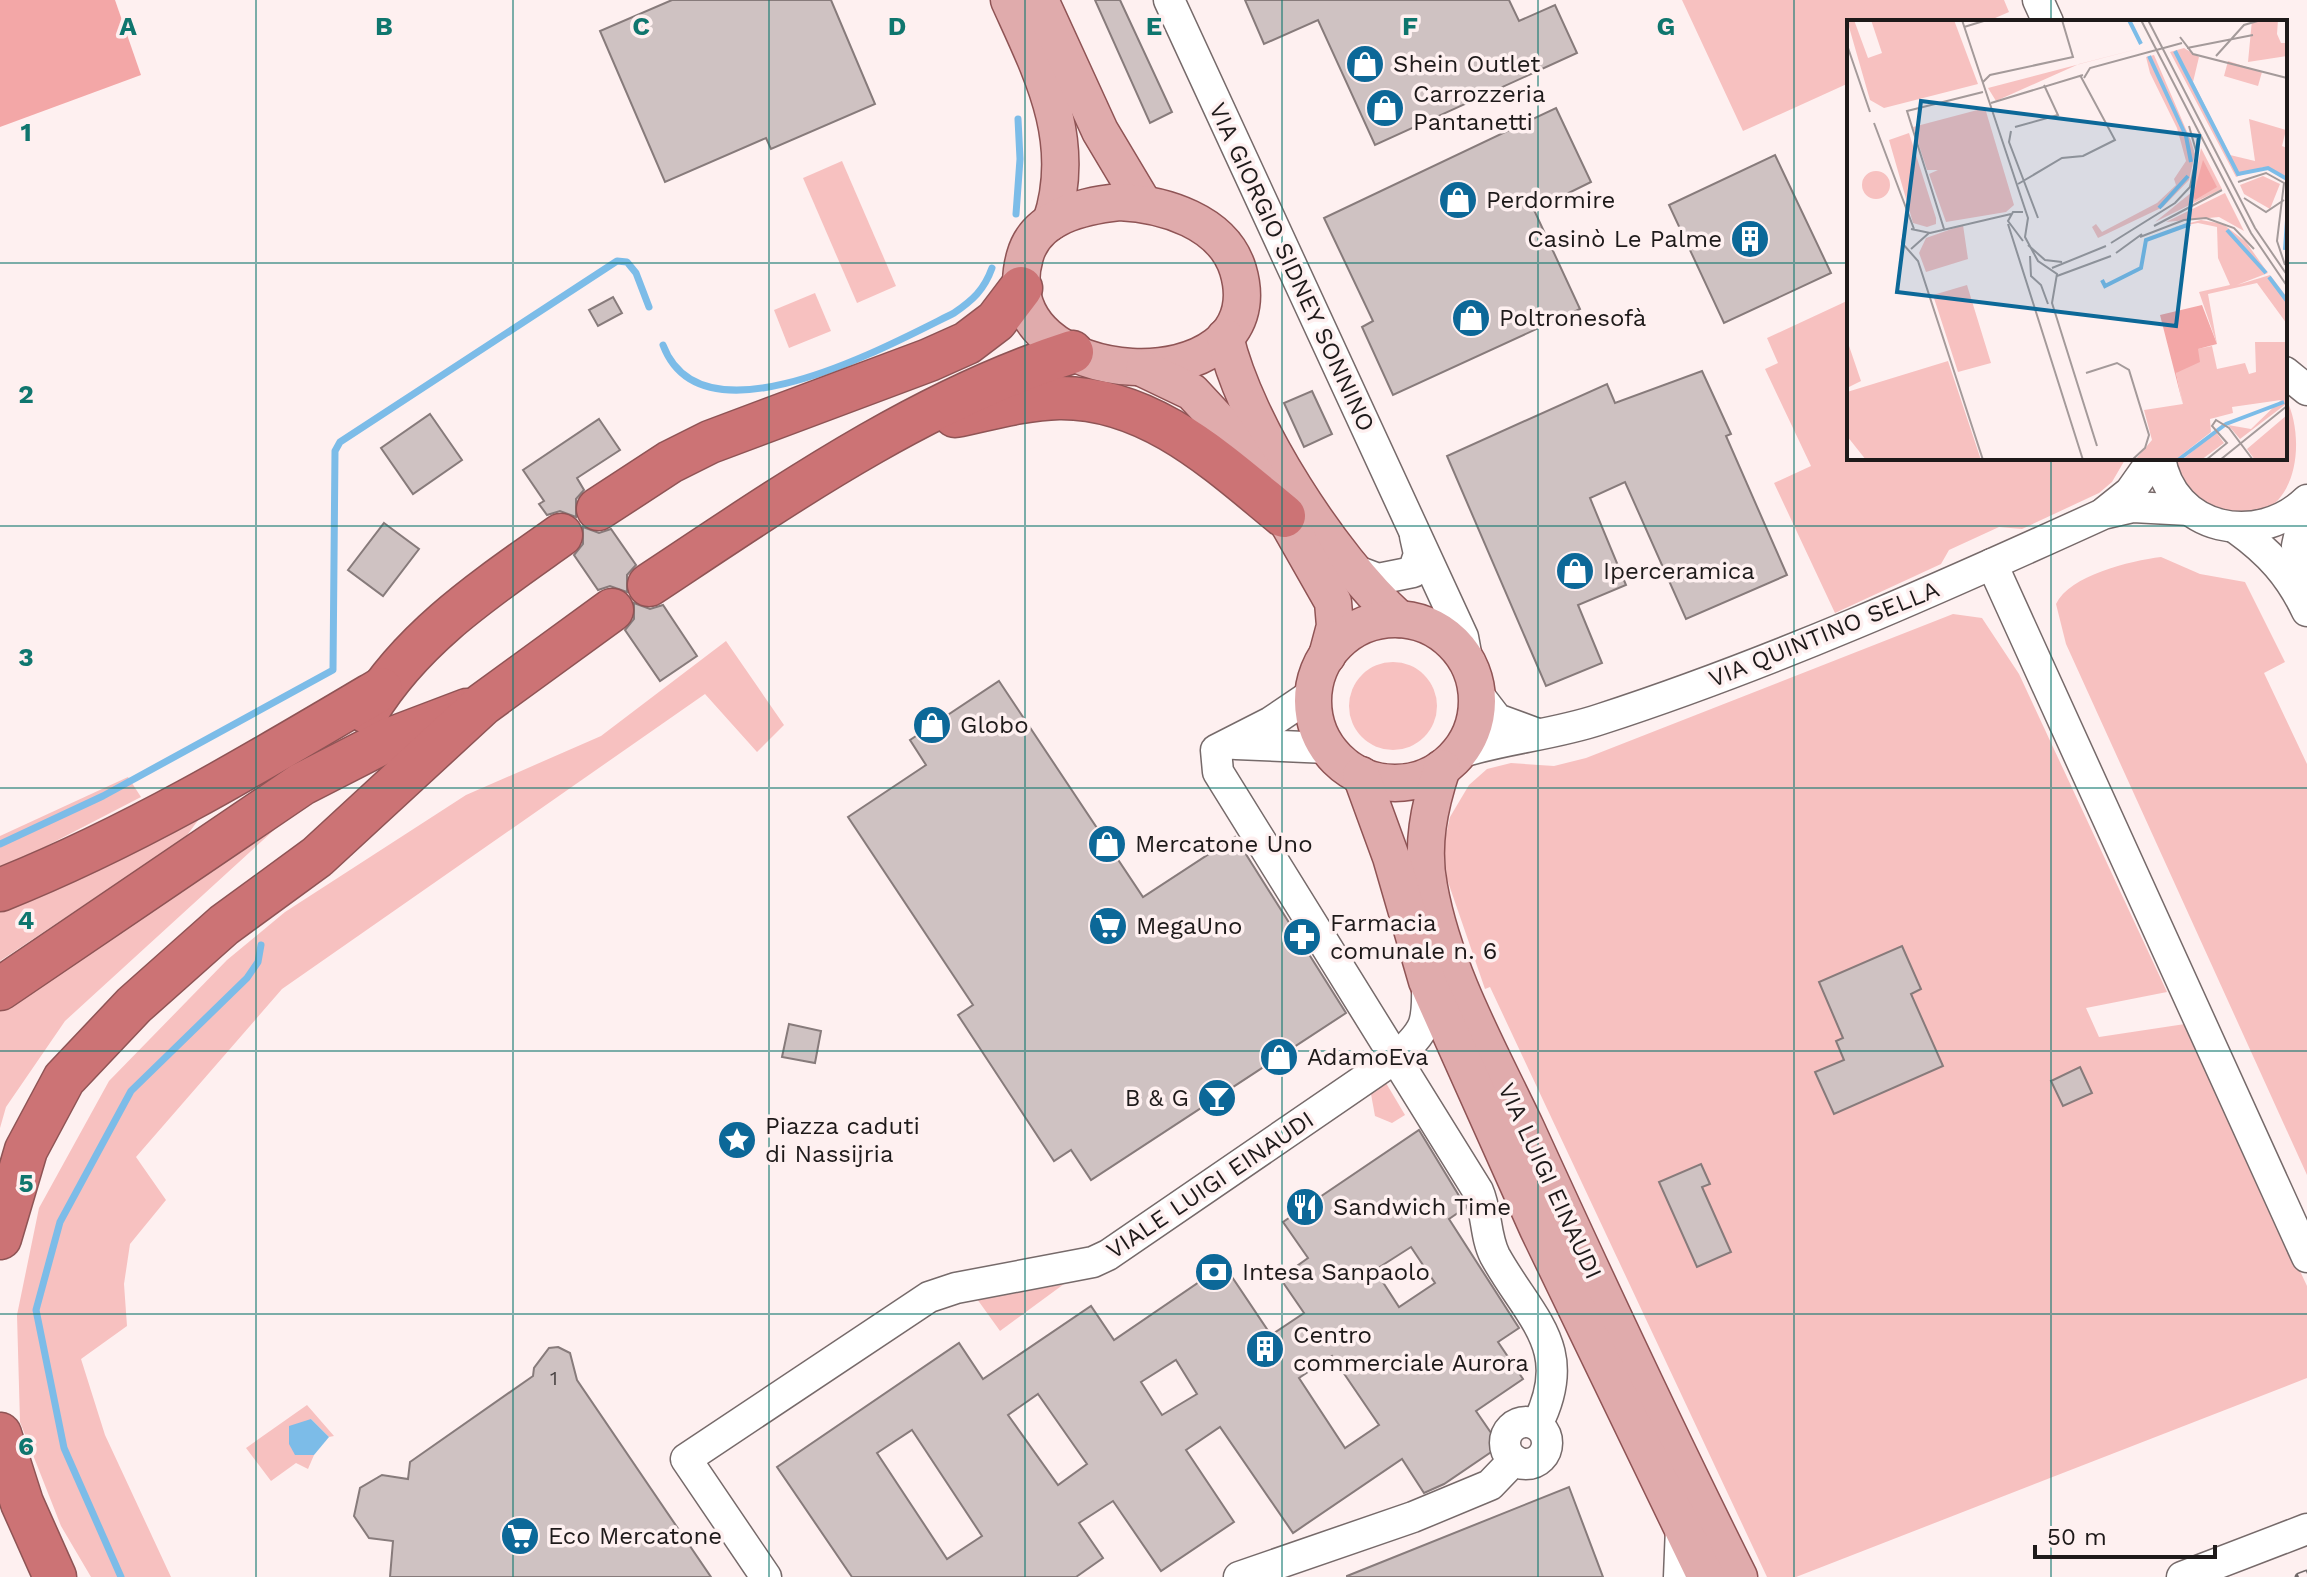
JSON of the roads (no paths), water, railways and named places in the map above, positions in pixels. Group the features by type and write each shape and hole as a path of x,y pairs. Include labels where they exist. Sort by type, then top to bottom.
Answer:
{"highway":[{"path":"598,509 670,462 710,442 967,343 996,321 1021,288"},
{"path":"649,585 785,495 903,427 988,382 1072,352"},
{"path":"903,427 1013,404 1059,398 1102,402 1138,413 1177,433 1284,516"},
{"path":"302,784 347,739 381,689 445,619 561,535"},
{"path":"0,1238 26,1150 64,1079 134,1005 224,925 317,857 483,704 612,610"},
{"path":"0,890 81,855 277,750 381,689"},
{"path":"0,989 302,784 388,740 483,704"},
{"path":"0,1434 22,1503 55,1577"}],"main road":[{"path":"1009,0 1037,62 1056,117 1062,154 1061,192 1051,222 1026,250 1021,288 1036,323 1072,352 1119,367 1144,369 1192,359 1225,337 1241,301 1241,282 1236,263 1211,233 1190,219 1143,203 1094,205 1051,222"},
{"path":"1040,0 1100,131 1143,203"},
{"path":"1225,337 1244,399 1349,568 1399,619 1439,632 1472,678"},
{"path":"1144,369 1192,392 1219,421 1284,516 1333,602 1335,626 1314,693 1316,721 1328,748 1361,775 1402,783 1450,761"},
{"path":"1327,656 1358,629 1399,619"},
{"name":"VIA LUIGI EINAUDI","path":"1472,678 1473,726 1450,761 1429,810 1428,884 1437,921 1476,1021 1597,1284 1739,1577"},
{"name":"VIA LUIGI EINAUDI","path":"1361,775 1391,857 1427,981 1538,1229 1706,1577"}],"street":[{"name":"VIA GIORGIO SIDNEY SONNINO","path":"1169,0 1463,637 1472,678"},
{"path":"2038,0 2047,20"},
{"path":"2287,374 2307,390"},
{"name":"VIA QUINTINO SELLA","path":"2103,514 2130,492 2153,460"},
{"path":"2161,460 2167,483 2189,510 2211,523 2237,529 2268,526 2295,511 2307,500"},
{"path":"2305,607 2297,546 2307,500"},
{"name":"VIA QUINTINO SELLA","path":"1450,761 1537,734 1579,726 1844,630 2103,514 2133,507 2189,510"},
{"path":"2237,529 2276,560 2305,607"},
{"name":"VIA GIORGIO SIDNEY SONNINO","path":"1349,568 1378,579 1413,572 1419,554 1415,534"},
{"path":"1992,564 2307,1257"},
{"path":"1472,678 1497,719 1537,734"},
{"path":"1239,1577 1413,1517 1490,1485 1514,1460 1506,1449 1507,1435 1523,1423 1537,1425 1552,1390 1550,1354 1534,1315 1495,1257 1478,1191 1218,772 1216,750 1271,722 1314,693"},
{"path":"1230,744 1328,748"},
{"name":"VIALE LUIGI EINAUDI","path":"766,1577 686,1459 942,1291 1101,1259 1397,1057 1423,1030 1428,1016 1427,981"},
{"path":"1489,1234 1521,1225 1538,1229"},
{"path":"1679,1577 1681,1527"},
{"path":"2182,1577 2307,1529"}],"water":[{"path":"311,1419 329,1437 314,1455 295,1455 289,1444 289,1426"}],"waterway":[{"path":"1016,214 1020,159 1018,119"},
{"path":"0,844 103,796 333,670 335,451 340,442 617,261 627,262 636,273 649,307"},
{"path":"663,345 684,375 716,388 755,389 799,380 844,365 954,313 977,294 992,268"},
{"path":"121,1577 64,1448 36,1310 60,1222 131,1091 247,978 258,962 261,945"}],"railway":[{"path":"2299,1577 2307,1574"}],"place":[{"name":"Shein Outlet","path":"1365,64"},
{"name":"Carrozzeria Pantanetti","path":"1385,108"},
{"name":"Perdormire","path":"1458,200"},
{"name":"Casinò Le Palme","path":"1750,239"},
{"name":"Poltronesofà","path":"1471,318"},
{"name":"Iperceramica","path":"1575,571"},
{"name":"Globo","path":"932,725"},
{"name":"Mercatone Uno","path":"1107,844"},
{"name":"MegaUno","path":"1108,926"},
{"name":"Farmacia comunale n. 6","path":"1302,937"},
{"name":"AdamoEva","path":"1279,1057"},
{"name":"B & G","path":"1217,1098"},
{"name":"Piazza caduti di Nassijria","path":"737,1140"},
{"name":"Sandwich Time","path":"1305,1207"},
{"name":"Intesa Sanpaolo","path":"1214,1272"},
{"name":"Centro commerciale Aurora","path":"1265,1349"},
{"name":"Eco Mercatone","path":"520,1536"}]}
